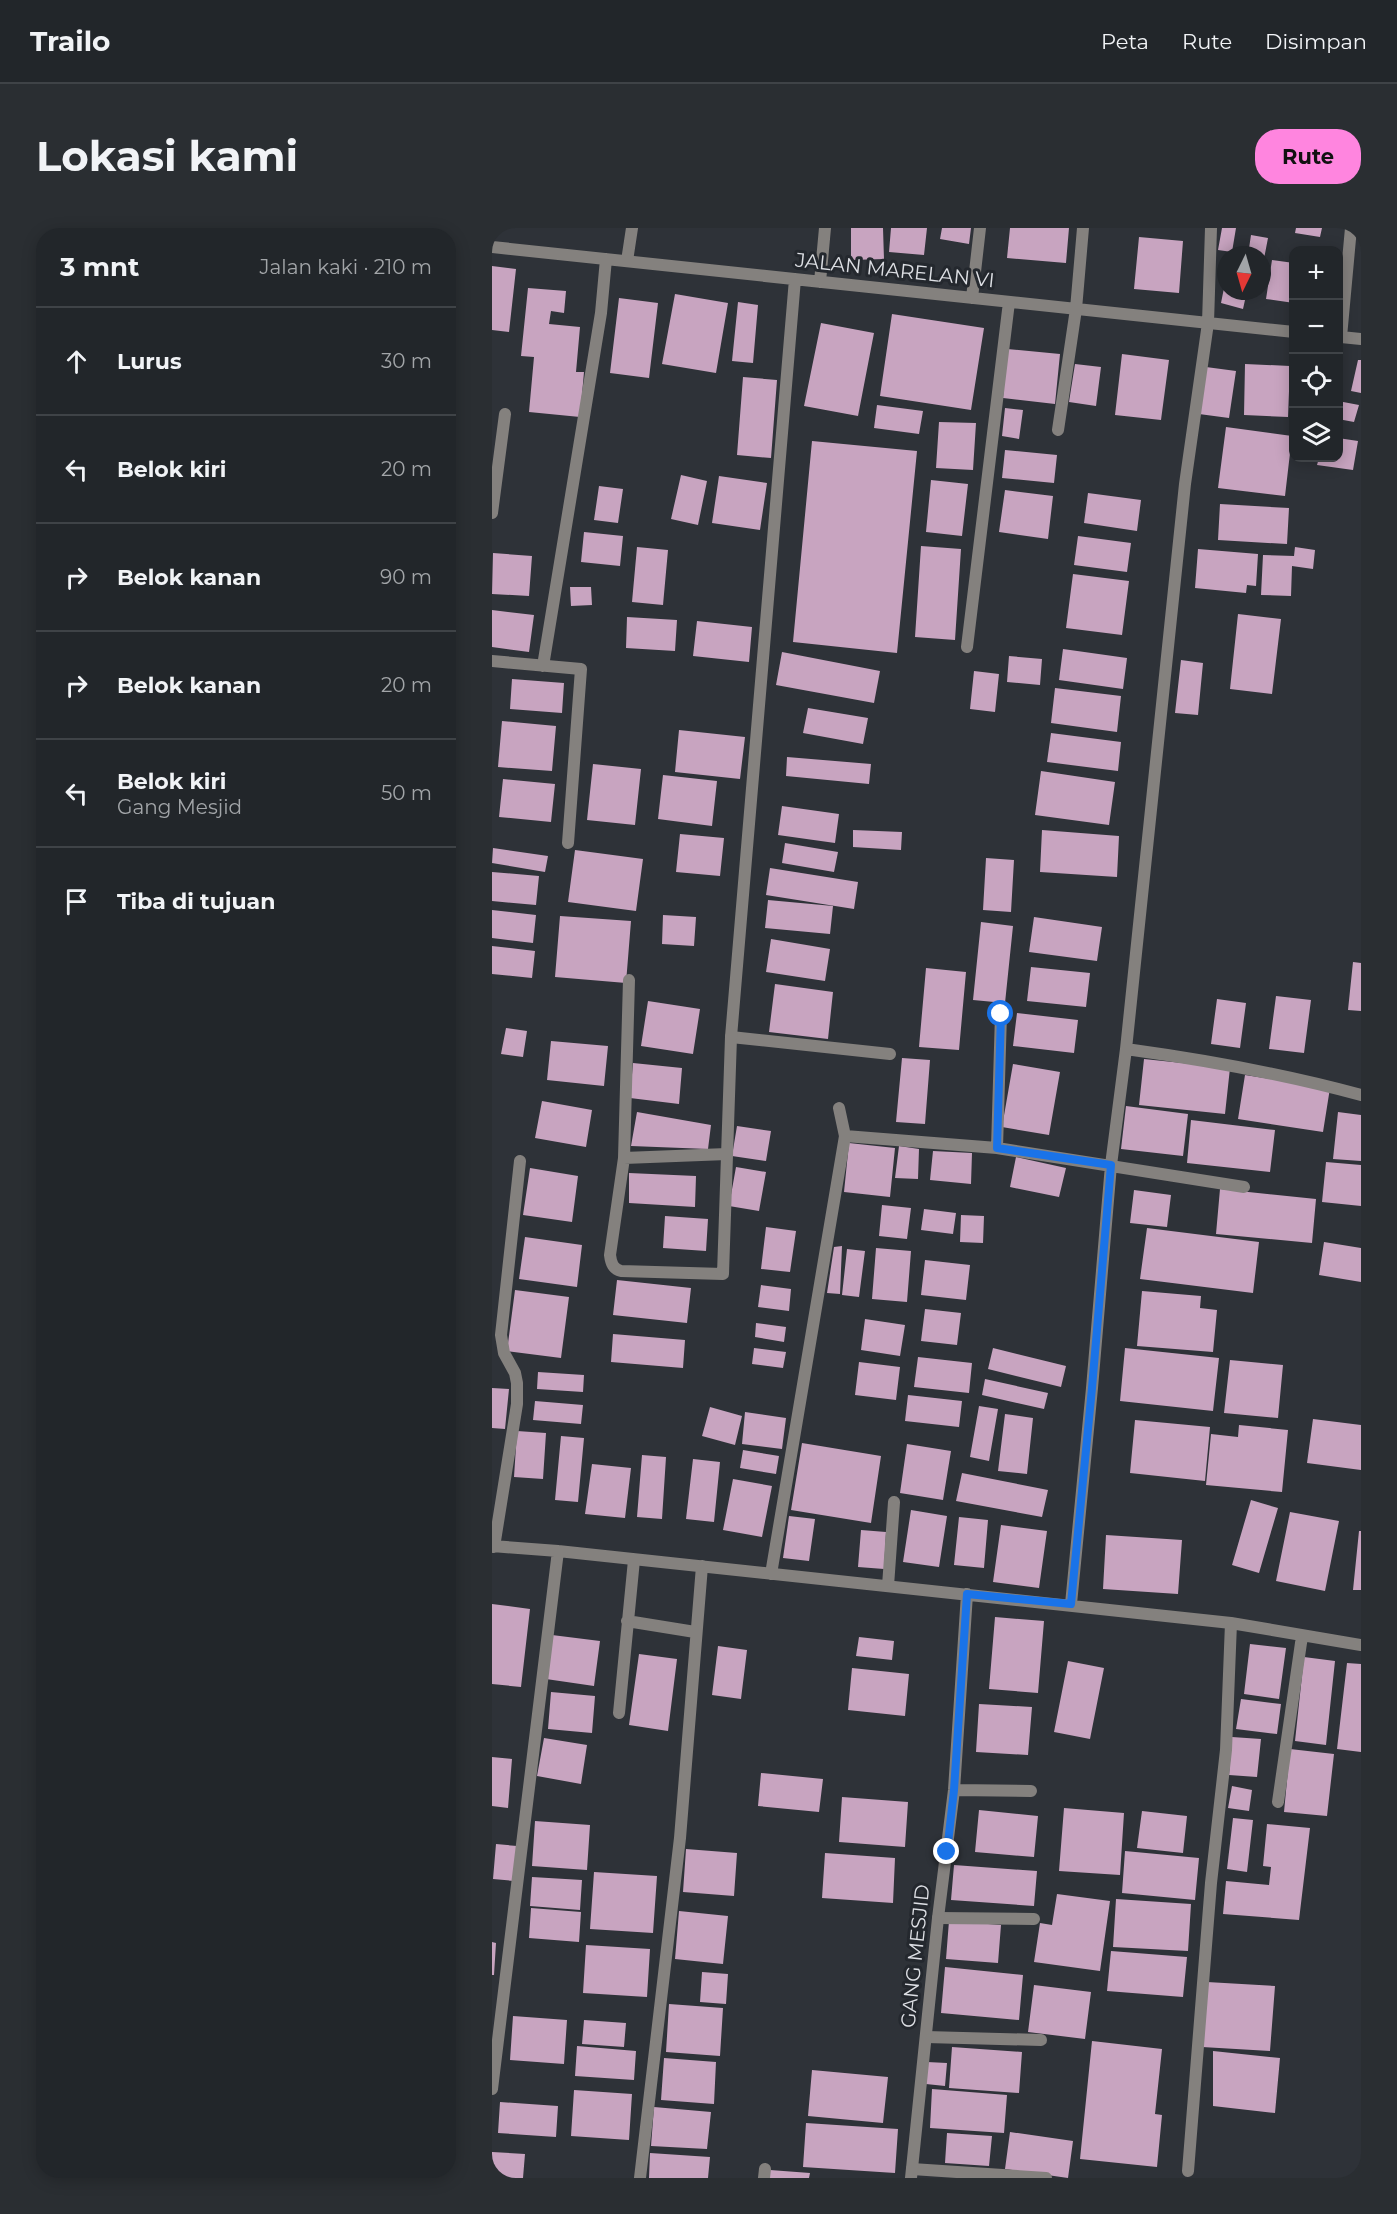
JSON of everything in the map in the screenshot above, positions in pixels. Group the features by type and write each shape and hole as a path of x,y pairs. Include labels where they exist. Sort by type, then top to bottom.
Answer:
{"street":[{"path":"627,261 632,228"},
{"path":"820,282 825,228"},
{"path":"972,298 980,228"},
{"path":"1058,430 1076,309 1083,228"},
{"path":"1071,1604 1111,1165 1126,1049 1183,496 1208,323 1211,228"},
{"path":"1343,307 1351,228"},
{"name":"JALAN MARELAN VI","path":"492,247 1289,332"},
{"path":"543,666 601,313 606,259"},
{"path":"629,980 624,1158 610,1263 616,1270 723,1274 731,1037 795,279"},
{"path":"967,647 1009,302"},
{"path":"1343,337 1361,339"},
{"path":"492,513 505,414"},
{"path":"492,661 580,669 568,843"},
{"path":"997,1148 1001,1014"},
{"path":"731,1037 890,1054"},
{"path":"1126,1049 1308,1080 1361,1095"},
{"path":"771,1574 845,1136 838,1108"},
{"path":"845,1136 997,1148 1244,1187"},
{"path":"624,1158 727,1154"},
{"path":"520,1161 501,1335 504,1353 515,1373 517,1404 493,1546 1071,1604 1231,1623 1361,1644"},
{"path":"888,1586 894,1502"},
{"path":"492,2089 558,1551"},
{"path":"619,1713 634,1560"},
{"path":"640,2178 680,1838 702,1566"},
{"name":"GANG MESJID","path":"911,2173 954,1790 967,1594"},
{"path":"627,1621 695,1632"},
{"path":"1188,2172 1211,1883 1226,1750 1231,1623"},
{"path":"1278,1802 1302,1636"},
{"path":"954,1790 1031,1791"},
{"path":"938,1918 1034,1919"},
{"path":"926,2037 1041,2040"},
{"path":"911,2173 1046,2178"}],"building":[{"path":"851,228 883,228 884,259 851,260"},
{"path":"891,228 927,228 924,255 889,252"},
{"path":"942,228 971,228 969,244 940,239"},
{"path":"1010,228 1069,228 1066,263 1007,258"},
{"path":"1222,228 1236,228 1233,246 1219,246"},
{"path":"1296,228 1322,228 1320,237 1295,233"},
{"path":"1251,235 1268,238 1266,246 1249,246"},
{"path":"1139,237 1183,241 1179,293 1134,289"},
{"path":"1272,260 1289,262 1289,302 1271,300"},
{"path":"492,266 516,269 509,332 492,330"},
{"path":"528,288 566,291 564,313 551,311 549,324 580,327 576,372 584,372 580,417 529,412 534,357 521,356"},
{"path":"675,294 728,303 716,373 662,364"},
{"path":"619,298 658,303 649,378 610,373"},
{"path":"1222,300 1245,300 1243,309 1221,303"},
{"path":"738,302 758,305 753,363 732,361"},
{"path":"892,314 984,328 971,410 880,396"},
{"path":"821,323 874,333 858,416 804,406"},
{"path":"1007,349 1060,354 1055,404 1003,398"},
{"path":"1122,354 1169,360 1161,420 1115,415"},
{"path":"1358,360 1361,360 1361,393 1351,391"},
{"path":"1075,364 1101,367 1096,406 1069,402"},
{"path":"1245,364 1289,366 1288,417 1244,415"},
{"path":"1206,367 1236,371 1229,418 1199,414"},
{"path":"743,377 777,380 771,458 737,455"},
{"path":"1343,402 1359,405 1354,422 1343,420"},
{"path":"877,405 923,411 919,434 874,428"},
{"path":"1005,408 1023,410 1019,439 1002,436"},
{"path":"939,422 976,423 973,470 936,468"},
{"path":"1226,427 1289,436 1285,496 1218,488"},
{"path":"1343,439 1358,441 1353,470 1317,465 1318,462 1343,462"},
{"path":"812,441 917,451 897,653 793,642"},
{"path":"1005,450 1057,455 1054,483 1002,478"},
{"path":"681,475 707,481 698,525 671,519"},
{"path":"719,476 767,483 760,530 712,523"},
{"path":"931,480 968,484 962,536 926,532"},
{"path":"599,486 623,489 618,523 594,520"},
{"path":"1005,490 1053,496 1048,539 999,532"},
{"path":"1088,493 1141,500 1137,531 1084,523"},
{"path":"1220,504 1289,508 1287,544 1218,540"},
{"path":"584,532 623,536 620,566 581,562"},
{"path":"1078,536 1131,543 1127,572 1074,565"},
{"path":"921,546 961,549 955,640 915,637"},
{"path":"637,547 668,550 663,605 632,602"},
{"path":"1295,547 1315,550 1313,569 1292,566 1291,596 1261,595 1263,555 1294,556"},
{"path":"1198,549 1258,554 1256,586 1247,585 1246,593 1195,588"},
{"path":"493,553 532,556 529,596 492,594"},
{"path":"1073,574 1129,581 1122,635 1066,628"},
{"path":"570,587 591,587 592,605 571,606"},
{"path":"492,610 534,615 529,652 492,647"},
{"path":"1238,614 1281,619 1272,694 1230,689"},
{"path":"627,617 677,620 675,651 626,648"},
{"path":"697,621 752,627 749,662 693,656"},
{"path":"1063,649 1127,658 1123,689 1059,680"},
{"path":"782,652 880,671 874,703 776,685"},
{"path":"1009,656 1042,659 1040,685 1007,682"},
{"path":"1181,660 1203,663 1198,715 1175,713"},
{"path":"974,671 999,674 995,712 970,709"},
{"path":"512,679 564,683 562,713 510,709"},
{"path":"1055,688 1121,696 1117,732 1051,723"},
{"path":"808,708 868,718 863,744 803,733"},
{"path":"502,721 556,726 552,771 498,767"},
{"path":"679,730 745,737 740,779 675,772"},
{"path":"1051,733 1121,742 1118,771 1047,762"},
{"path":"787,757 871,764 869,784 786,776"},
{"path":"593,764 641,769 635,825 587,820"},
{"path":"1041,771 1115,782 1109,825 1035,815"},
{"path":"663,775 717,781 712,826 658,819"},
{"path":"503,779 555,784 551,822 499,817"},
{"path":"782,806 839,814 835,843 778,835"},
{"path":"853,830 902,832 901,850 853,847"},
{"path":"1042,830 1119,836 1117,877 1040,872"},
{"path":"680,834 724,838 720,876 676,872"},
{"path":"785,843 838,852 834,872 782,863"},
{"path":"493,848 548,856 545,872 492,863"},
{"path":"575,850 643,859 636,911 568,902"},
{"path":"986,858 1014,860 1011,912 983,910"},
{"path":"770,868 858,882 854,909 766,895"},
{"path":"492,872 539,876 536,905 492,901"},
{"path":"768,900 833,906 830,934 765,928"},
{"path":"492,910 536,915 533,943 492,938"},
{"path":"663,915 696,917 694,946 662,944"},
{"path":"560,916 631,921 626,983 555,977"},
{"path":"1034,917 1102,927 1097,961 1029,952"},
{"path":"981,922 1013,926 1005,1003 973,1000"},
{"path":"771,939 830,949 825,981 766,972"},
{"path":"492,946 535,951 532,978 492,974"},
{"path":"1353,962 1361,963 1361,1011 1348,1010"},
{"path":"1031,967 1090,973 1086,1007 1027,1001"},
{"path":"926,968 966,972 959,1050 919,1047"},
{"path":"775,984 833,992 828,1039 769,1032"},
{"path":"1276,996 1311,1000 1304,1053 1269,1049"},
{"path":"1217,999 1246,1003 1240,1048 1211,1044"},
{"path":"648,1001 700,1009 693,1054 641,1046"},
{"path":"1017,1013 1078,1020 1074,1053 1013,1046"},
{"path":"506,1028 527,1031 523,1057 501,1054"},
{"path":"551,1041 608,1046 604,1086 547,1080"},
{"path":"902,1058 930,1060 925,1124 896,1122"},
{"path":"1144,1059 1230,1068 1225,1114 1139,1105"},
{"path":"633,1063 682,1068 679,1104 630,1098"},
{"path":"1013,1064 1060,1072 1049,1135 1002,1127"},
{"path":"1245,1075 1330,1088 1323,1132 1238,1119"},
{"path":"542,1101 592,1110 586,1147 535,1138"},
{"path":"1126,1106 1188,1114 1183,1156 1121,1149"},
{"path":"637,1112 711,1125 708,1149 631,1146"},
{"path":"1338,1112 1361,1115 1361,1161 1333,1159"},
{"path":"1191,1120 1275,1130 1270,1172 1187,1163"},
{"path":"737,1126 771,1131 766,1161 732,1156"},
{"path":"849,1143 895,1148 890,1197 844,1192"},
{"path":"899,1146 919,1149 918,1179 895,1178"},
{"path":"933,1151 972,1153 971,1184 930,1180"},
{"path":"1016,1157 1066,1168 1059,1197 1010,1187"},
{"path":"1326,1162 1361,1165 1361,1206 1322,1202"},
{"path":"736,1167 766,1172 759,1211 729,1206"},
{"path":"530,1168 578,1176 572,1222 523,1215"},
{"path":"629,1173 696,1176 695,1207 629,1203"},
{"path":"1220,1189 1316,1199 1312,1243 1216,1234"},
{"path":"1134,1190 1171,1195 1167,1227 1130,1223"},
{"path":"882,1205 911,1208 907,1239 879,1236"},
{"path":"924,1209 956,1213 953,1234 921,1230"},
{"path":"961,1215 984,1216 983,1243 960,1242"},
{"path":"665,1216 708,1219 706,1251 663,1248"},
{"path":"766,1227 796,1231 790,1272 761,1269"},
{"path":"1147,1228 1259,1242 1253,1293 1140,1279"},
{"path":"525,1237 582,1245 577,1287 519,1279"},
{"path":"1324,1242 1361,1248 1361,1282 1319,1275"},
{"path":"842,1246 840,1294 827,1293 834,1247"},
{"path":"876,1248 911,1251 907,1302 872,1299"},
{"path":"847,1249 865,1251 859,1297 842,1295"},
{"path":"925,1260 970,1265 966,1300 921,1295"},
{"path":"617,1280 691,1288 687,1323 613,1315"},
{"path":"761,1285 791,1289 789,1311 758,1307"},
{"path":"515,1290 569,1297 561,1358 507,1351"},
{"path":"1142,1291 1201,1296 1200,1308 1217,1310 1213,1352 1137,1346"},
{"path":"925,1309 961,1313 957,1345 921,1341"},
{"path":"865,1319 905,1325 900,1356 861,1350"},
{"path":"756,1323 786,1327 784,1342 755,1337"},
{"path":"613,1334 685,1340 683,1368 611,1362"},
{"path":"754,1348 786,1352 783,1368 752,1364"},
{"path":"993,1348 1066,1366 1061,1387 988,1369"},
{"path":"1125,1348 1219,1358 1213,1411 1120,1401"},
{"path":"918,1357 972,1363 969,1393 914,1387"},
{"path":"1230,1360 1283,1365 1278,1418 1224,1413"},
{"path":"859,1362 900,1367 896,1400 855,1395"},
{"path":"538,1372 584,1375 583,1392 537,1389"},
{"path":"985,1379 1048,1393 1044,1409 982,1395"},
{"path":"492,1388 509,1389 505,1429 492,1428"},
{"path":"908,1395 962,1401 959,1427 905,1421"},
{"path":"535,1401 583,1405 581,1424 533,1420"},
{"path":"979,1406 998,1409 989,1461 970,1457"},
{"path":"710,1407 742,1416 735,1445 702,1436"},
{"path":"745,1412 786,1418 782,1449 742,1444"},
{"path":"1005,1414 1033,1418 1027,1474 998,1471"},
{"path":"1313,1419 1361,1425 1361,1470 1307,1463"},
{"path":"1135,1420 1210,1427 1205,1481 1130,1473"},
{"path":"1239,1425 1288,1430 1282,1492 1206,1485 1211,1434 1238,1437"},
{"path":"517,1431 546,1433 543,1479 514,1477"},
{"path":"561,1436 584,1438 578,1502 555,1500"},
{"path":"802,1443 881,1456 871,1523 791,1510"},
{"path":"907,1444 951,1451 943,1500 900,1493"},
{"path":"743,1450 779,1456 776,1474 740,1468"},
{"path":"642,1455 666,1457 662,1519 637,1517"},
{"path":"693,1459 720,1462 714,1522 686,1519"},
{"path":"592,1464 631,1468 625,1518 585,1514"},
{"path":"962,1473 1048,1490 1042,1517 956,1501"},
{"path":"733,1479 772,1486 762,1537 723,1530"},
{"path":"1251,1500 1278,1508 1259,1573 1232,1565"},
{"path":"911,1510 947,1516 939,1567 903,1562"},
{"path":"1290,1512 1339,1521 1325,1591 1276,1581"},
{"path":"789,1516 815,1519 809,1561 783,1558"},
{"path":"959,1517 988,1520 984,1568 954,1565"},
{"path":"1001,1525 1047,1531 1039,1588 993,1582"},
{"path":"861,1530 886,1532 884,1569 858,1567"},
{"path":"1359,1531 1361,1531 1361,1590 1353,1590"},
{"path":"1106,1535 1182,1540 1178,1594 1103,1589"},
{"path":"492,1604 530,1609 521,1687 492,1684"},
{"path":"995,1617 1044,1621 1038,1693 989,1689"},
{"path":"552,1635 600,1641 594,1686 546,1679"},
{"path":"859,1637 894,1641 892,1660 856,1656"},
{"path":"1250,1644 1286,1648 1279,1699 1244,1694"},
{"path":"718,1646 747,1650 741,1699 712,1695"},
{"path":"639,1654 677,1659 668,1731 629,1725"},
{"path":"1304,1657 1335,1661 1326,1745 1295,1741"},
{"path":"1068,1661 1104,1668 1090,1739 1054,1732"},
{"path":"1347,1663 1361,1664 1361,1752 1337,1749"},
{"path":"852,1668 909,1674 905,1716 848,1710"},
{"path":"551,1692 595,1696 592,1733 548,1729"},
{"path":"1241,1699 1281,1704 1277,1734 1236,1729"},
{"path":"979,1704 1032,1707 1028,1755 976,1752"},
{"path":"1232,1737 1261,1739 1257,1777 1229,1775"},
{"path":"544,1738 587,1745 581,1784 537,1776"},
{"path":"1290,1749 1334,1754 1327,1816 1284,1812"},
{"path":"492,1757 512,1759 508,1808 492,1806"},
{"path":"761,1773 823,1779 819,1812 758,1806"},
{"path":"1232,1786 1252,1790 1249,1811 1228,1808"},
{"path":"842,1797 908,1802 905,1847 839,1842"},
{"path":"1064,1808 1124,1813 1120,1875 1059,1871"},
{"path":"979,1810 1038,1816 1034,1857 975,1852"},
{"path":"1142,1811 1187,1816 1183,1853 1137,1848"},
{"path":"1233,1818 1253,1820 1247,1872 1227,1869"},
{"path":"535,1821 590,1825 587,1870 532,1866"},
{"path":"1267,1824 1310,1828 1299,1920 1223,1914 1226,1881 1269,1885 1271,1867 1263,1866"},
{"path":"496,1844 517,1846 514,1881 493,1879"},
{"path":"686,1849 737,1853 734,1896 683,1892"},
{"path":"1125,1851 1199,1858 1195,1900 1122,1893"},
{"path":"825,1853 895,1858 893,1903 822,1898"},
{"path":"954,1865 1037,1871 1034,1906 951,1900"},
{"path":"594,1872 657,1876 653,1933 590,1929"},
{"path":"532,1877 582,1880 580,1910 530,1906"},
{"path":"1057,1894 1110,1901 1100,1971 1034,1962 1040,1923 1052,1925"},
{"path":"1116,1899 1191,1904 1188,1951 1113,1947"},
{"path":"531,1908 581,1912 579,1942 529,1938"},
{"path":"679,1911 728,1916 723,1964 675,1959"},
{"path":"949,1921 1001,1925 998,1963 946,1959"},
{"path":"492,1942 496,1943 494,1975 492,1975"},
{"path":"586,1945 650,1949 647,1997 583,1993"},
{"path":"1111,1951 1187,1957 1183,1997 1107,1991"},
{"path":"945,1967 1023,1975 1019,2020 941,2013"},
{"path":"702,1972 728,1974 726,2004 700,2002"},
{"path":"1207,1982 1275,1986 1270,2051 1202,2047"},
{"path":"1034,1985 1091,1992 1085,2039 1028,2032"},
{"path":"669,2004 723,2008 720,2056 666,2052"},
{"path":"513,2016 567,2020 564,2064 510,2060"},
{"path":"584,2020 626,2023 624,2047 582,2044"},
{"path":"1092,2041 1162,2049 1155,2114 1162,2115 1157,2167 1080,2159"},
{"path":"577,2046 636,2051 634,2080 575,2076"},
{"path":"952,2047 1022,2052 1019,2093 949,2088"},
{"path":"1213,2051 1280,2058 1275,2113 1213,2106"},
{"path":"664,2058 716,2062 714,2104 661,2100"},
{"path":"927,2062 947,2063 945,2086 926,2084"},
{"path":"812,2070 888,2077 883,2123 808,2116"},
{"path":"932,2089 1007,2095 1004,2133 930,2128"},
{"path":"574,2090 632,2094 629,2140 571,2136"},
{"path":"500,2102 558,2106 556,2137 498,2133"},
{"path":"654,2107 711,2112 707,2149 651,2146"},
{"path":"806,2123 898,2129 895,2173 803,2167"},
{"path":"1010,2132 1073,2141 1068,2178 1005,2169"},
{"path":"947,2133 992,2136 989,2166 945,2163"},
{"path":"492,2152 525,2154 523,2178 492,2178"},
{"path":"650,2153 710,2157 708,2178 649,2178"},
{"path":"770,2170 810,2173 809,2178 770,2178"}],"route":[{"path":"947,1852 954,1790 967,1594 1071,1604 1111,1165 997,1148 1001,1014"}]}
